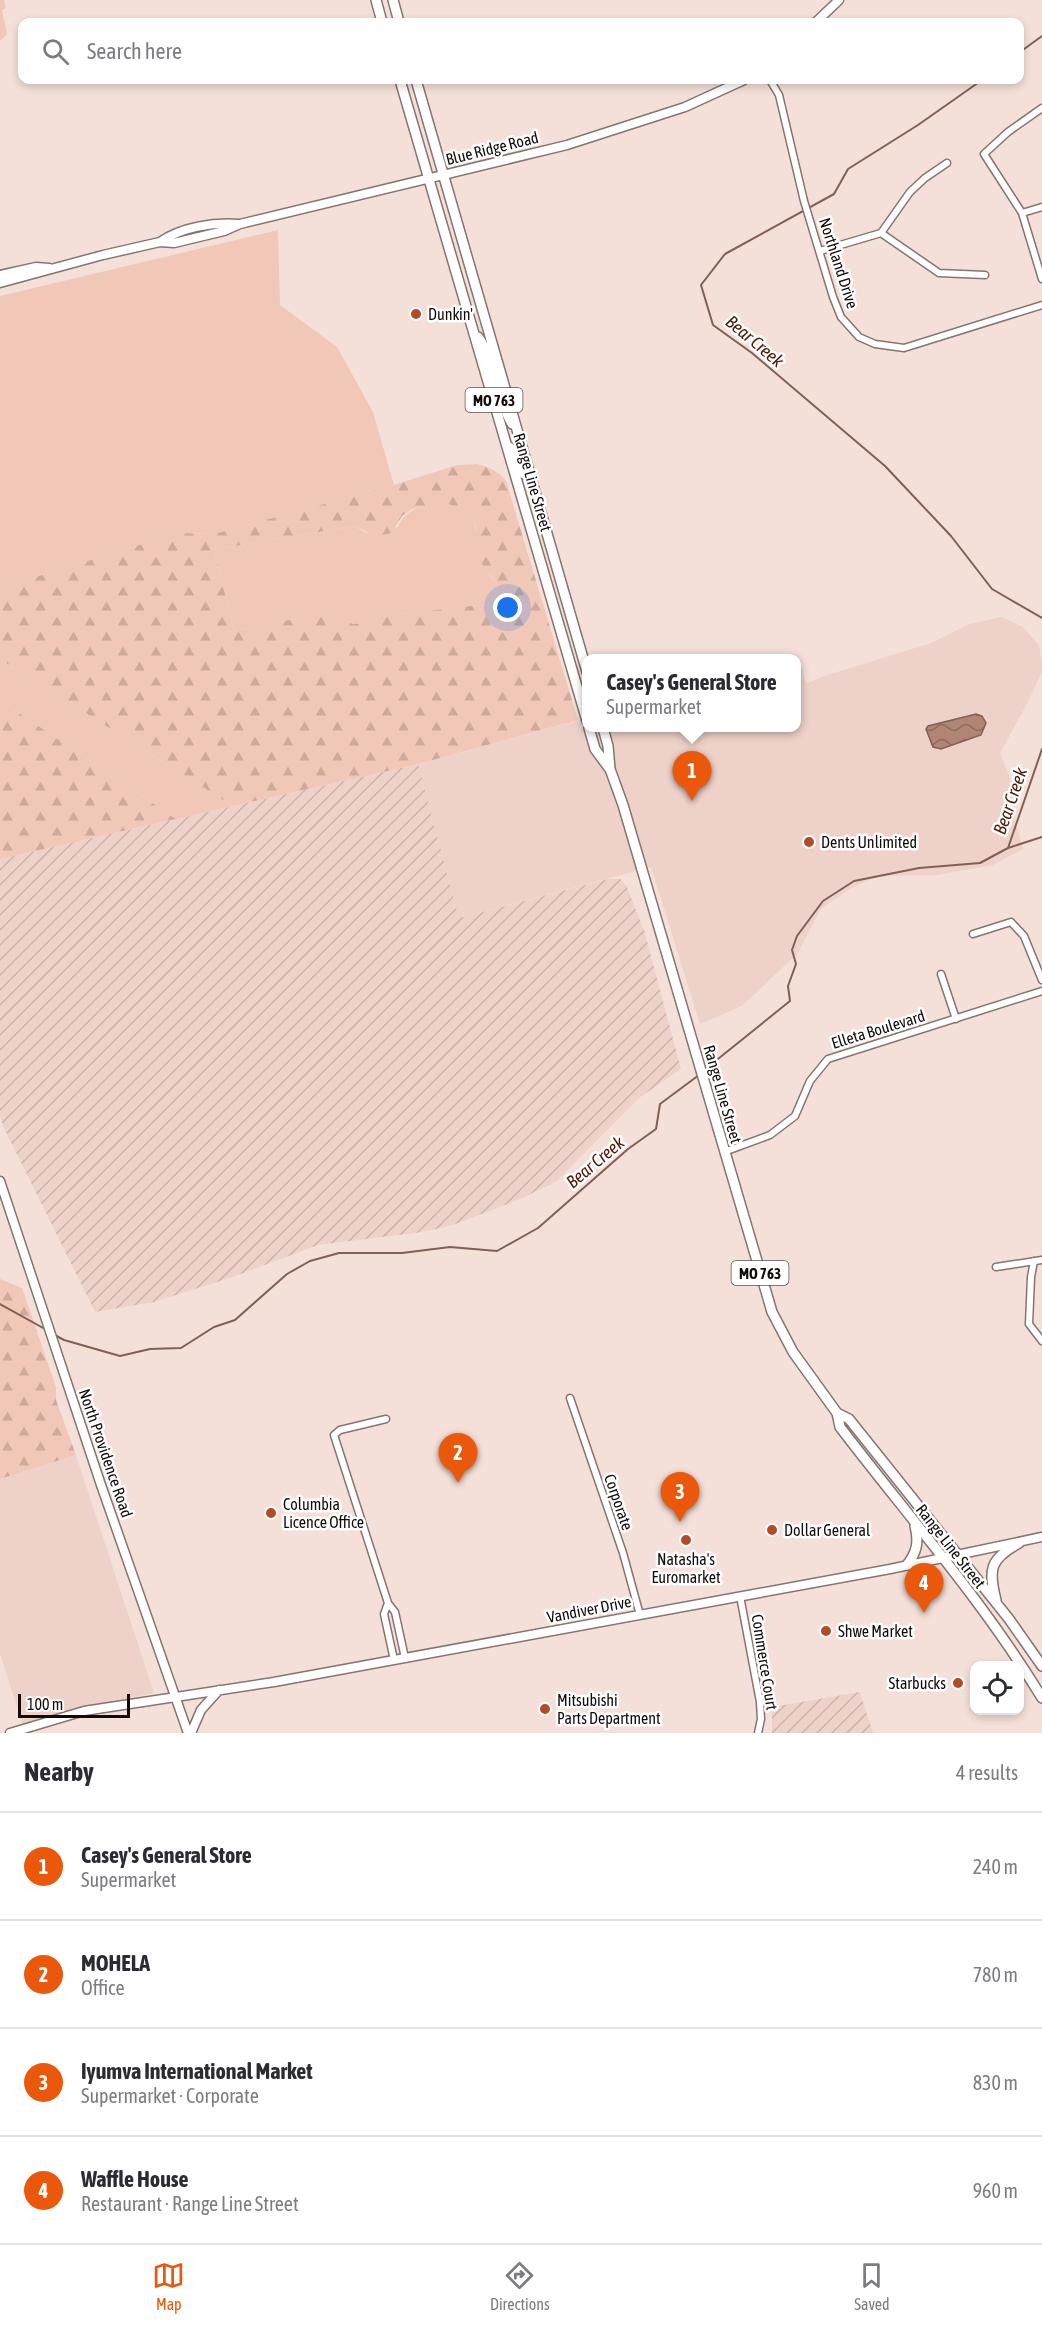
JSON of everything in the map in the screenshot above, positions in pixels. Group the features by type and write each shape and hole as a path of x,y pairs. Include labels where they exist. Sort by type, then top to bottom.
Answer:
{"main road":[{"path":"376,0 381,18"},
{"path":"393,0 398,18"},
{"name":"Range Line Street","path":"400,84 582,704"},
{"name":"Range Line Street","path":"418,84 582,654"},
{"path":"473,330 487,348 507,416 519,433"},
{"path":"506,443 522,465 540,530 550,542"},
{"name":"Range Line Street","path":"590,732 595,749 610,770 623,805 772,1312 793,1352 837,1413 840,1427 943,1558 1023,1667 1042,1698"},
{"name":"Range Line Street","path":"604,732 610,770"},
{"name":"Range Line Street","path":"837,1413 849,1419 1038,1656 1042,1666"},
{"path":"907,1565 918,1546 913,1521"},
{"path":"998,1605 991,1574 994,1563 1004,1551 1019,1543"}],"street":[{"path":"820,18 839,0"},
{"name":"Blue Ridge Road","path":"0,283 38,274 49,268 160,242 174,243 224,231 240,224 575,142 685,107 735,84"},
{"name":"Northland Drive","path":"772,84 779,95 804,201 833,297 841,317 860,337 875,344 904,348 1042,305"},
{"path":"1042,108 1008,132 984,154 1022,213 1042,279"},
{"path":"820,251 881,233 910,192 947,163"},
{"path":"1022,213 1042,207"},
{"path":"881,233 939,273 985,275"},
{"name":"Blue Ridge Road","path":"0,276 36,267 49,268"},
{"path":"973,934 1011,922 1024,936 1042,980"},
{"path":"941,974 956,1019"},
{"name":"Elleta Boulevard","path":"724,1152 770,1135 795,1116 810,1081 828,1059 1042,990"},
{"name":"North Providence Road","path":"0,1181 75,1409 190,1733"},
{"path":"996,1267 1042,1260"},
{"path":"1034,1261 1030,1287 1029,1324 1042,1341"},
{"name":"Corporate","path":"570,1398 623,1553 640,1615"},
{"path":"386,1419 340,1430 334,1435 388,1603 394,1612 405,1658"},
{"name":"Vandiver Drive","path":"10,1733 84,1711 394,1660 907,1565 1042,1537"},
{"name":"Commerce Court","path":"740,1596 760,1702 761,1719 758,1733"},
{"path":"388,1603 384,1614 394,1660"},
{"path":"190,1733 201,1710 219,1690"}],"shaded area":[{"path":"1002,617 1023,627 1039,645 1042,672 1000,753 1010,778 1015,819 1023,849 993,865 937,875 878,876 850,889 821,909 797,954 742,1006 700,1024 651,867 459,918 418,764 582,719 582,732 801,732 801,669 806,684 824,676 931,643 969,624"},
{"path":"418,764 459,918 608,879 620,879 626,885 644,930 681,1069 639,1098 556,1182 520,1199 453,1225 423,1232 318,1245 227,1279 154,1302 95,1312 0,1116 0,859"},
{"path":"76,1455 154,1693 67,1711 23,1725 0,1654 0,1479"},
{"path":"860,1692 873,1733 772,1733 772,1707"}],"green space":[{"path":"0,0 4,0 6,8 2,10 7,34 0,41"},
{"path":"278,230 280,305 337,347 373,412 394,485 214,534 178,533 0,588 0,296"},
{"path":"477,464 496,472 506,481 578,720 418,764 233,806 0,659 0,588 178,533 214,534 394,485 457,465","holes":["441,502 470,511 477,532 474,554 496,582 496,594 488,604 380,616 363,623 353,624 339,617 303,617 234,631 215,553 222,548 355,526 375,536 392,533 402,516 412,509"]},
{"path":"441,502 470,511 486,567 496,582 496,594 488,604 380,616 363,623 353,624 338,617 303,617 234,631 215,553 222,548 355,526 366,533 398,527 410,512"},
{"path":"0,659 233,806 176,819 0,700"},
{"path":"0,700 176,819 0,859"},
{"path":"0,1279 22,1288 56,1387 56,1400 76,1455 0,1479"}],"water":[{"path":"976,714 982,716 986,723 981,735 941,749 933,747 926,729 928,726"}],"waterway":[{"name":"Bear Creek","path":"1024,49 1042,36"},
{"name":"Bear Creek","path":"976,84 918,125 848,169 834,194 725,254 701,285 713,325 752,353 885,466 951,536 992,589 1042,618"},
{"name":"Bear Creek","path":"703,1071 790,1001 788,986 796,964 792,950 797,936 823,901 854,881 919,868 980,863 1008,848 1042,749"},
{"path":"1008,848 1042,837"},
{"name":"Bear Creek","path":"53,1334 64,1340 120,1356 150,1349 181,1348 214,1327 235,1320 287,1274 310,1261 339,1253 402,1253 450,1247 497,1251 538,1228 628,1149 656,1129 660,1104 699,1075"},
{"name":"Bear Creek","path":"0,1304 45,1329"}],"place":[{"name":"Dunkin'","path":"416,314"},
{"name":"Casey's General Store","path":"692,801"},
{"name":"Dents Unlimited","path":"809,842"},
{"name":"MOHELA","path":"458,1483"},
{"name":"Columbia Licence Office","path":"271,1513"},
{"name":"Iyumva International Market","path":"680,1522"},
{"name":"Dollar General","path":"772,1530"},
{"name":"Natasha's Euromarket","path":"686,1540"},
{"name":"Waffle House","path":"924,1613"},
{"name":"Shwe Market","path":"826,1631"},
{"name":"Starbucks","path":"958,1683"},
{"name":"Mitsubishi Parts Department","path":"545,1709"}]}
